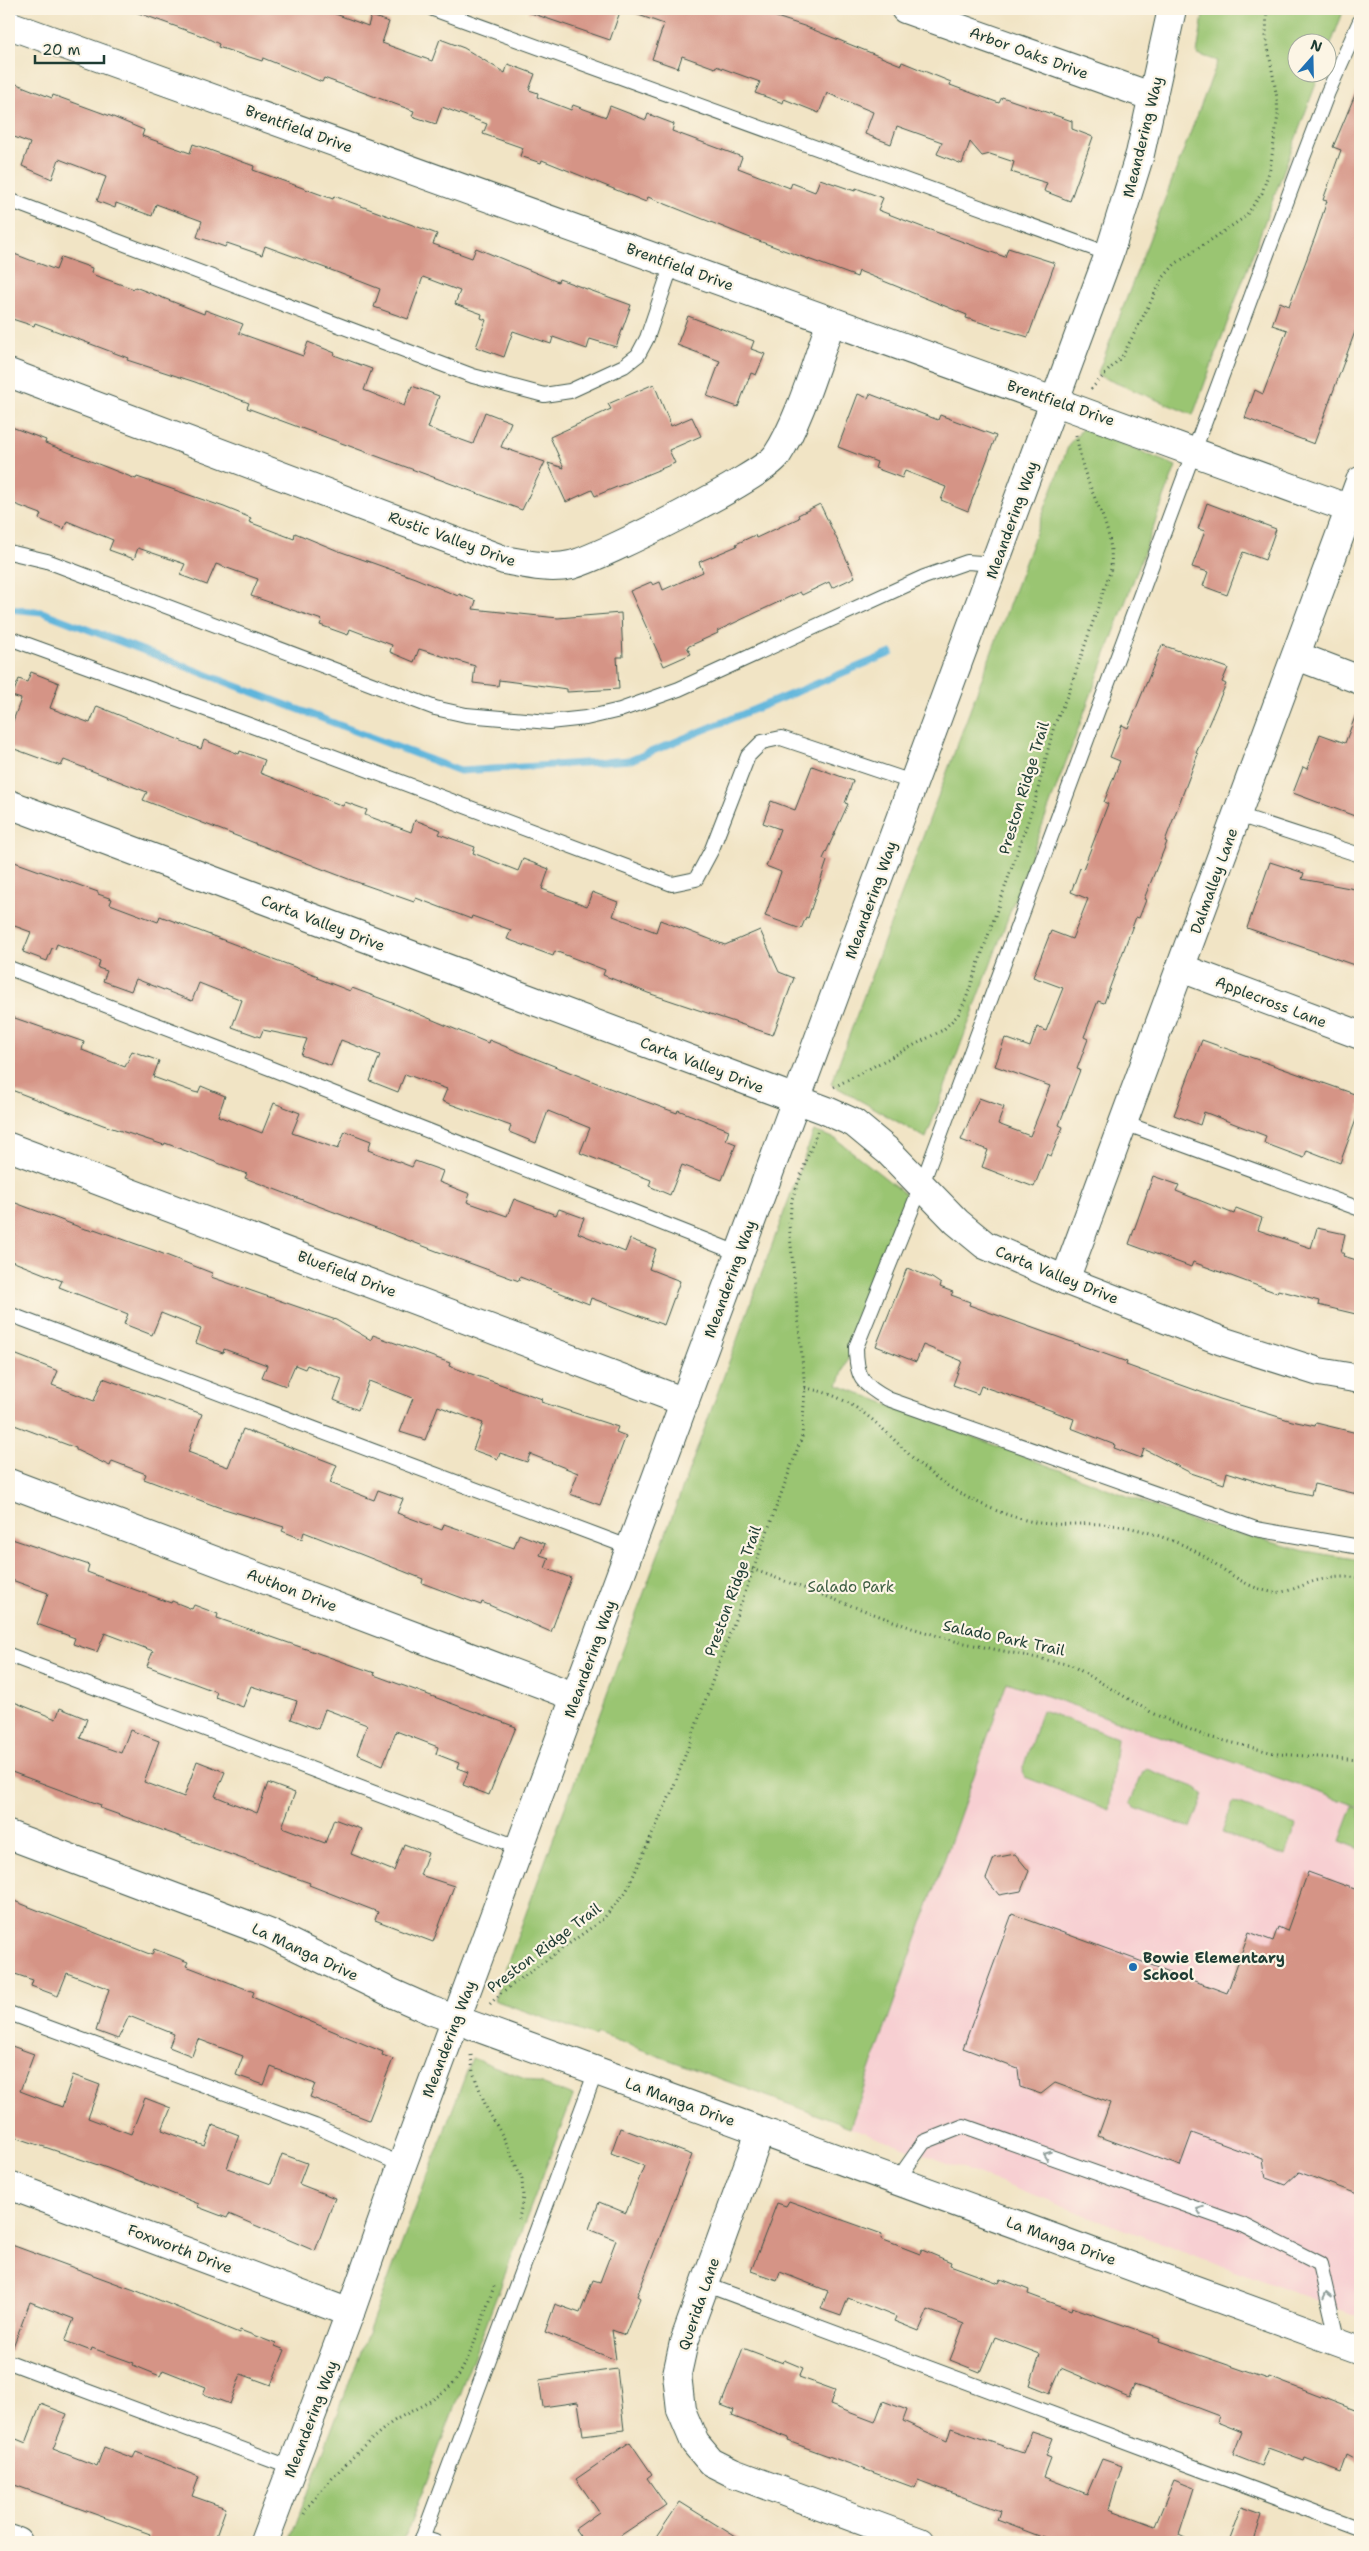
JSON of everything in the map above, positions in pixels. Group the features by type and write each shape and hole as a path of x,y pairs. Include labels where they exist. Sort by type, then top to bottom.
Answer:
{"street":[{"name":"Arbor Oaks Drive","path":"905,9 1153,97"},
{"name":"Meandering Way","path":"264,2542 350,2314 402,2165 469,2024 520,1848 1056,402 1126,204 1153,97 1172,9"},
{"name":"Brentfield Drive","path":"9,25 831,322 1195,451 1350,509"},
{"name":"Rustic Valley Drive","path":"9,372 504,560 540,567 570,566 598,557 751,477 776,457 790,430 831,322"},
{"name":"Dalmalley Lane","path":"1065,1280 1297,656 1360,481"},
{"path":"1297,656 1360,680"},
{"name":"Carta Valley Drive","path":"9,804 854,1123 890,1152 957,1222 985,1245 1065,1280 1222,1341 1319,1372 1360,1379"},
{"name":"Applecross Lane","path":"1181,968 1360,1035"},
{"name":"Bluefield Drive","path":"9,1147 685,1402"},
{"name":"Authon Drive","path":"9,1483 576,1697"},
{"name":"La Manga Drive","path":"9,1835 269,1933 394,1994 469,2024 896,2182 1349,2346"},
{"name":"Querida Lane","path":"760,2132 684,2342 677,2374 681,2410 695,2443 712,2462 733,2473 920,2542"},
{"name":"Foxworth Drive","path":"9,2185 350,2314"},
{"path":"9,2539 18,2542"}],"lane":[{"path":"434,9 1109,254"},
{"path":"1360,21 1328,92 1299,168 922,1184 856,1347 858,1375 871,1390 897,1402 1256,1529 1360,1547"},
{"path":"9,200 472,376 544,395 570,391 624,366 638,355 647,338 672,264"},
{"path":"9,552 47,561 435,708 466,715 549,722 586,718 620,710 679,688 924,577 967,562 996,564"},
{"path":"9,638 252,726 672,884 696,879 712,849 748,756 762,742 780,738 915,783"},
{"path":"1238,815 1360,855"},
{"path":"9,968 272,1069 740,1254"},
{"path":"1124,1123 1360,1209"},
{"path":"9,1314 631,1548"},
{"path":"9,1655 520,1848"},
{"path":"9,2013 315,2126 402,2165"},
{"path":"426,2541 596,2071"},
{"path":"896,2182 924,2142 964,2126 1245,2226 1320,2264 1349,2346"},
{"path":"704,2284 1360,2528"},
{"path":"9,2362 292,2468"}],"path":[{"path":"1092,388 1124,355 1163,278 1175,264 1245,217 1262,194 1270,169 1278,115 1277,98 1266,36 1267,9"},
{"name":"Preston Ridge Trail","path":"835,1084 943,1030 958,1015 966,999 1035,801 1054,726 1070,689 1111,569 1112,551 1108,528 1085,474 1076,432"},
{"name":"Preston Ridge Trail","path":"519,2221 523,2197 522,2180 505,2140 487,2109 473,2072 470,2057 469,2024 492,2001 603,1919 626,1892 672,1791 802,1437 805,1388 789,1225 792,1199 815,1135"},
{"path":"805,1388 823,1391 847,1400 875,1421 918,1462 951,1488 978,1503 1008,1515 1040,1523 1113,1525 1144,1532 1179,1543 1206,1556 1255,1588 1273,1592 1337,1577 1360,1578"},
{"name":"Salado Park Trail","path":"752,1569 912,1628 955,1641 1071,1665 1154,1714 1205,1736 1278,1754 1360,1760"},
{"path":"301,2519 316,2498 378,2433 439,2395 454,2381 466,2358 498,2276"}],"shaded area":[{"name":"Bowie Elementary School","path":"1007,1681 1360,1807 1360,2317 850,2127"}],"green space":[{"path":"1204,9 1344,9 1336,32 1286,32 1286,82 1317,82 1193,415 1097,375 1218,61 1197,54"},
{"path":"1083,428 1176,466 926,1138 831,1084 1069,444"},
{"name":"Salado Park","path":"814,1131 836,1139 908,1196 838,1385 1195,1522 1305,1551 1360,1560 1360,1807 1007,1682 850,2127 597,2033 595,2036 494,2000"},
{"path":"1042,1710 1117,1738 1109,1810 1025,1777 1022,1771"},
{"path":"1147,1769 1197,1788 1204,1794 1191,1828 1135,1808 1130,1803 1143,1772"},
{"path":"1233,1802 1296,1825 1286,1856 1222,1833"},
{"path":"1353,1806 1360,1809 1360,1849 1340,1841"},
{"path":"472,2058 573,2096 403,2542 289,2542"}],"building":[{"path":"134,9 322,9 368,26 371,16 389,22 382,43 432,61 440,39 464,48 505,73 508,64 535,74 529,90 538,93 537,97 571,110 573,105 606,117 610,106 646,120 648,114 674,124 672,131 742,157 738,168 790,188 792,183 815,192 820,179 855,191 856,188 883,198 878,210 922,227 1005,257 1008,248 1055,263 1028,337 966,318 967,315 859,271 857,277 748,237 648,197 646,202 542,160 541,163 520,156 523,148 483,134 487,124 442,107 436,124 412,116 414,111 324,78 322,82 263,58 262,61 218,47 219,44 205,37 133,11"},
{"path":"529,9 621,9 610,40 528,12"},
{"path":"631,9 752,9 804,26 901,65 902,62 951,82 950,85 999,103 1002,97 1072,121 1072,129 1093,137 1070,201 1044,191 1047,183 1011,172 1014,162 990,154 982,156 970,142 962,164 937,154 942,142 897,126 891,144 865,134 873,112 827,93 819,113 784,99 783,103 755,93 760,82 716,66 715,68 682,56 678,68 652,59 664,24 630,12"},
{"path":"9,81 52,98 53,95 113,117 144,130 142,136 190,153 193,144 254,166 253,170 333,199 334,196 437,234 433,244 472,258 476,248 558,282 559,279 631,305 616,347 590,339 587,349 553,337 551,344 513,331 504,357 476,347 486,320 481,318 482,314 455,304 460,291 423,277 408,319 374,307 380,289 339,273 265,246 262,255 227,243 225,247 197,237 202,221 156,204 152,216 116,203 115,208 97,201 106,177 59,159 52,179 22,166 30,143 9,135"},
{"path":"1360,83 1360,318 1314,444 1245,418 1255,390 1263,394 1287,330 1272,325 1280,302 1289,306 1315,237 1327,201 1323,200 1341,150 1333,147"},
{"path":"9,252 56,270 61,257 92,268 91,273 94,275 134,289 135,287 204,314 205,310 243,324 239,333 303,356 308,342 335,353 334,355 372,369 364,390 404,406 412,386 439,396 428,428 473,444 485,412 511,422 501,447 545,462 522,510 247,408 249,403 195,382 127,360 128,358 35,323 34,326 9,318"},
{"path":"688,316 754,341 751,349 765,354 756,375 751,373 738,407 707,396 720,361 677,345"},
{"path":"654,384 671,426 692,417 701,436 669,450 675,463 595,496 592,490 566,502 548,463 564,468 550,437 611,409 608,404"},
{"path":"858,394 868,398 870,394 938,420 940,415 996,436 968,511 941,500 946,487 905,471 902,478 875,468 877,462 838,447"},
{"path":"9,426 46,440 45,443 136,479 137,477 224,507 251,518 249,522 294,539 295,533 458,596 459,594 476,601 473,609 558,618 621,613 623,657 617,657 619,689 567,692 567,689 499,680 498,686 473,683 475,666 419,649 414,662 390,652 392,645 350,629 348,635 320,625 322,620 251,596 258,579 216,564 207,585 180,575 185,564 138,548 134,559 109,550 113,540 67,521 64,529 39,519 41,514 9,502"},
{"path":"1207,503 1276,529 1265,560 1243,552 1227,595 1203,586 1208,572 1192,567 1205,531 1198,529"},
{"path":"820,504 855,577 832,588 829,582 802,595 800,592 687,647 691,654 664,666 630,591 651,582 653,585 660,582 663,590 703,572 699,562 737,546 736,544 755,535 756,538 799,518 798,515"},
{"path":"1162,645 1228,668 1222,682 1226,684 1196,753 1198,754 1165,841 1167,842 1144,899 1146,900 1139,918 1136,917 1104,1003 1098,1001 1084,1037 1088,1039 1077,1069 1080,1070 1059,1125 1063,1127 1051,1156 1047,1154 1034,1187 982,1167 988,1150 961,1140 979,1098 1004,1107 998,1124 1030,1136 1050,1086 995,1066 1005,1038 1030,1047 1037,1027 1046,1031 1063,988 1033,977 1051,931 1072,939 1088,899 1071,892 1080,868 1083,869 1108,804 1104,802 1120,761 1110,757 1122,725 1128,728"},
{"path":"31,672 59,683 50,708 90,723 97,706 201,749 204,740 239,754 240,751 265,760 260,773 343,806 345,802 367,810 365,815 411,832 415,820 441,830 439,834 475,847 473,853 518,871 523,859 549,869 542,889 587,906 592,892 618,902 613,916 656,932 660,920 725,945 760,930 779,972 794,978 773,1035 648,993 603,975 605,970 555,951 553,956 507,939 511,930 472,916 471,919 416,898 414,902 351,880 143,800 147,792 64,760 61,766 9,747 9,732 21,699 12,696 19,679 27,682"},
{"path":"1358,709 1360,709 1360,818 1293,793 1303,767 1307,769 1320,734 1345,743"},
{"path":"812,766 853,781 845,803 848,804 823,859 827,861 808,918 806,917 801,929 765,916 781,872 766,866 780,829 763,823 771,801 795,810"},
{"path":"9,860 98,892 98,894 112,899 110,904 158,922 160,916 318,976 317,978 350,991 352,988 390,1002 488,1043 489,1040 617,1091 677,1113 678,1110 729,1130 726,1140 736,1144 722,1180 682,1165 670,1195 649,1186 651,1180 580,1153 590,1128 548,1111 536,1143 509,1132 511,1126 442,1101 447,1089 405,1074 398,1092 370,1081 380,1055 341,1040 331,1066 301,1055 307,1039 263,1030 260,1037 232,1027 242,1000 199,983 192,1001 136,979 131,991 103,981 107,971 98,968 100,961 57,944 55,949 52,948 47,961 23,952 31,932 9,924"},
{"path":"1270,862 1304,873 1302,879 1360,890 1360,967 1247,928"},
{"path":"9,1016 84,1042 82,1050 125,1067 132,1051 159,1061 153,1077 194,1092 198,1093 201,1086 225,1096 218,1116 262,1133 274,1103 300,1113 292,1133 338,1149 345,1131 371,1141 368,1150 412,1167 415,1161 443,1171 439,1182 470,1194 467,1202 507,1216 514,1199 556,1215 559,1209 584,1218 578,1233 625,1252 630,1239 656,1249 649,1269 680,1281 664,1325 591,1298 589,1304 520,1277 519,1281 245,1178 247,1174 165,1143 164,1145 103,1125 9,1089"},
{"path":"1202,1040 1360,1096 1360,1109 1340,1163 1307,1150 1304,1158 1264,1143 1266,1136 1204,1112 1200,1125 1174,1115"},
{"path":"1153,1176 1179,1185 1176,1191 1234,1214 1236,1208 1262,1218 1258,1230 1311,1248 1317,1228 1345,1234 1341,1253 1344,1253 1343,1256 1360,1261 1360,1315 1318,1305 1319,1301 1278,1290 1277,1293 1193,1262 1191,1267 1129,1244"},
{"path":"13,1202 82,1228 93,1231 94,1229 153,1250 212,1273 211,1277 336,1320 371,1340 373,1335 450,1363 449,1366 542,1399 541,1402 618,1427 616,1432 626,1436 600,1505 570,1494 578,1473 530,1454 527,1462 500,1453 498,1459 473,1450 483,1423 438,1406 425,1440 400,1432 413,1398 369,1381 358,1410 334,1400 342,1379 307,1365 305,1369 295,1365 286,1386 262,1377 267,1365 224,1349 223,1353 196,1343 201,1329 161,1313 152,1335 124,1324 128,1314 59,1287 62,1281 9,1260 9,1214"},
{"path":"907,1268 932,1278 941,1284 940,1287 953,1292 951,1295 970,1302 969,1305 1127,1362 1126,1365 1220,1399 1292,1421 1315,1426 1316,1423 1357,1433 1356,1436 1360,1436 1360,1480 1357,1494 1314,1484 1311,1495 1267,1485 1227,1472 1224,1484 1191,1473 1144,1449 1141,1458 1114,1448 1115,1445 1071,1428 1074,1419 1023,1400 981,1386 978,1394 953,1385 962,1361 923,1345 916,1362 876,1346"},
{"path":"9,1352 58,1371 52,1385 94,1401 103,1378 202,1414 188,1452 228,1467 243,1429 337,1465 330,1483 374,1500 378,1490 403,1499 397,1513 442,1530 444,1524 514,1548 519,1534 545,1544 540,1555 549,1558 545,1568 571,1578 551,1632 482,1602 481,1605 422,1583 423,1579 304,1532 302,1539 282,1531 284,1527 218,1507 144,1479 146,1474 112,1461 110,1466 76,1450 76,1448 9,1423"},
{"path":"9,1538 89,1565 87,1572 171,1603 172,1601 192,1609 194,1605 218,1614 217,1618 375,1673 374,1675 516,1727 489,1795 463,1785 468,1772 457,1768 459,1763 436,1754 438,1747 396,1731 383,1765 357,1754 367,1725 325,1709 318,1729 291,1719 297,1701 251,1686 243,1707 215,1697 217,1692 147,1666 153,1651 105,1633 97,1652 73,1644 75,1638 37,1624 48,1593 9,1579"},
{"path":"9,1700 56,1719 60,1708 87,1719 80,1738 121,1753 130,1730 159,1741 144,1782 184,1797 197,1761 225,1772 215,1796 257,1813 268,1783 295,1793 282,1827 325,1843 334,1819 361,1829 351,1854 394,1871 404,1844 428,1853 420,1875 454,1886 433,1942 375,1920 378,1912 309,1885 310,1883 100,1808 101,1805 9,1771"},
{"path":"1015,1854 1029,1871 1021,1891 999,1895 986,1879 994,1858"},
{"path":"1308,1872 1360,1891 1360,2195 1299,2172 1285,2185 1266,2178 1263,2159 1192,2133 1180,2166 1098,2136 1110,2103 1055,2083 1041,2094 1020,2087 1018,2069 963,2048 1012,1914 1227,1993 1249,1932 1273,1941 1278,1927 1287,1931"},
{"path":"9,1899 152,1955 154,1949 188,1962 186,1966 254,1992 252,1997 383,2052 382,2055 393,2059 369,2120 310,2097 315,2084 271,2067 264,2085 236,2075 243,2056 198,2039 192,2056 169,2047 174,2034 129,2016 118,2039 96,2031 109,1989 67,1973 58,1996 31,1986 33,1980 9,1972"},
{"path":"9,2045 34,2054 20,2091 62,2107 73,2075 100,2085 88,2118 131,2134 145,2098 171,2108 162,2130 205,2146 213,2125 239,2135 227,2168 271,2184 282,2154 307,2163 299,2184 335,2198 315,2251 229,2214 227,2218 198,2207 199,2204 107,2168 9,2135"},
{"path":"620,2128 692,2155 637,2296 640,2298 625,2335 612,2330 616,2360 545,2332 555,2304 580,2313 593,2280 600,2282 616,2240 589,2229 599,2202 626,2213 644,2166 611,2153"},
{"path":"789,2201 882,2234 881,2239 920,2254 922,2250 951,2262 950,2265 999,2283 1001,2279 1029,2290 1028,2294 1071,2310 1072,2307 1129,2327 1160,2338 1159,2341 1268,2379 1269,2377 1360,2412 1360,2462 1347,2455 1341,2472 1305,2458 1304,2461 1268,2448 1261,2466 1233,2455 1242,2432 1217,2422 1219,2416 1166,2396 1134,2385 1129,2397 1061,2368 1050,2393 1030,2385 1040,2354 995,2337 980,2372 950,2360 964,2324 928,2310 919,2331 894,2321 896,2317 848,2298 841,2316 821,2309 828,2291 780,2272 777,2280 751,2271 777,2203 786,2206"},
{"path":"9,2244 137,2291 239,2333 240,2330 276,2344 275,2346 285,2350 271,2385 241,2374 230,2404 203,2394 206,2387 163,2370 160,2376 133,2365 134,2363 92,2348 91,2351 65,2341 74,2319 30,2302 11,2352 9,2352"},
{"path":"743,2348 783,2363 784,2360 803,2368 799,2377 835,2390 830,2405 875,2422 883,2401 907,2410 903,2421 947,2441 951,2428 1023,2453 1032,2431 1053,2438 1046,2456 1051,2458 1044,2477 1087,2494 1102,2459 1122,2466 1109,2509 1155,2526 1174,2480 1194,2488 1179,2535 1193,2542 1055,2542 997,2520 1000,2511 918,2480 915,2488 788,2441 789,2438 732,2416 734,2410 721,2405"},
{"path":"617,2369 624,2430 583,2435 578,2402 543,2407 539,2380"},
{"path":"41,2404 67,2414 53,2449 97,2466 104,2447 133,2458 136,2452 199,2477 192,2496 226,2508 214,2542 147,2542 150,2534 9,2483 9,2436 26,2443"},
{"path":"630,2442 652,2474 647,2478 666,2505 611,2542 584,2542 575,2529 599,2512 576,2479"},
{"path":"680,2502 744,2542 653,2542"},
{"path":"1242,2507 1262,2514 1254,2542 1229,2542"}],"waterway":[{"path":"9,609 42,612 460,771 631,760 891,653"}],"place":[{"name":"Bowie Elementary School","path":"1133,1967"}]}
